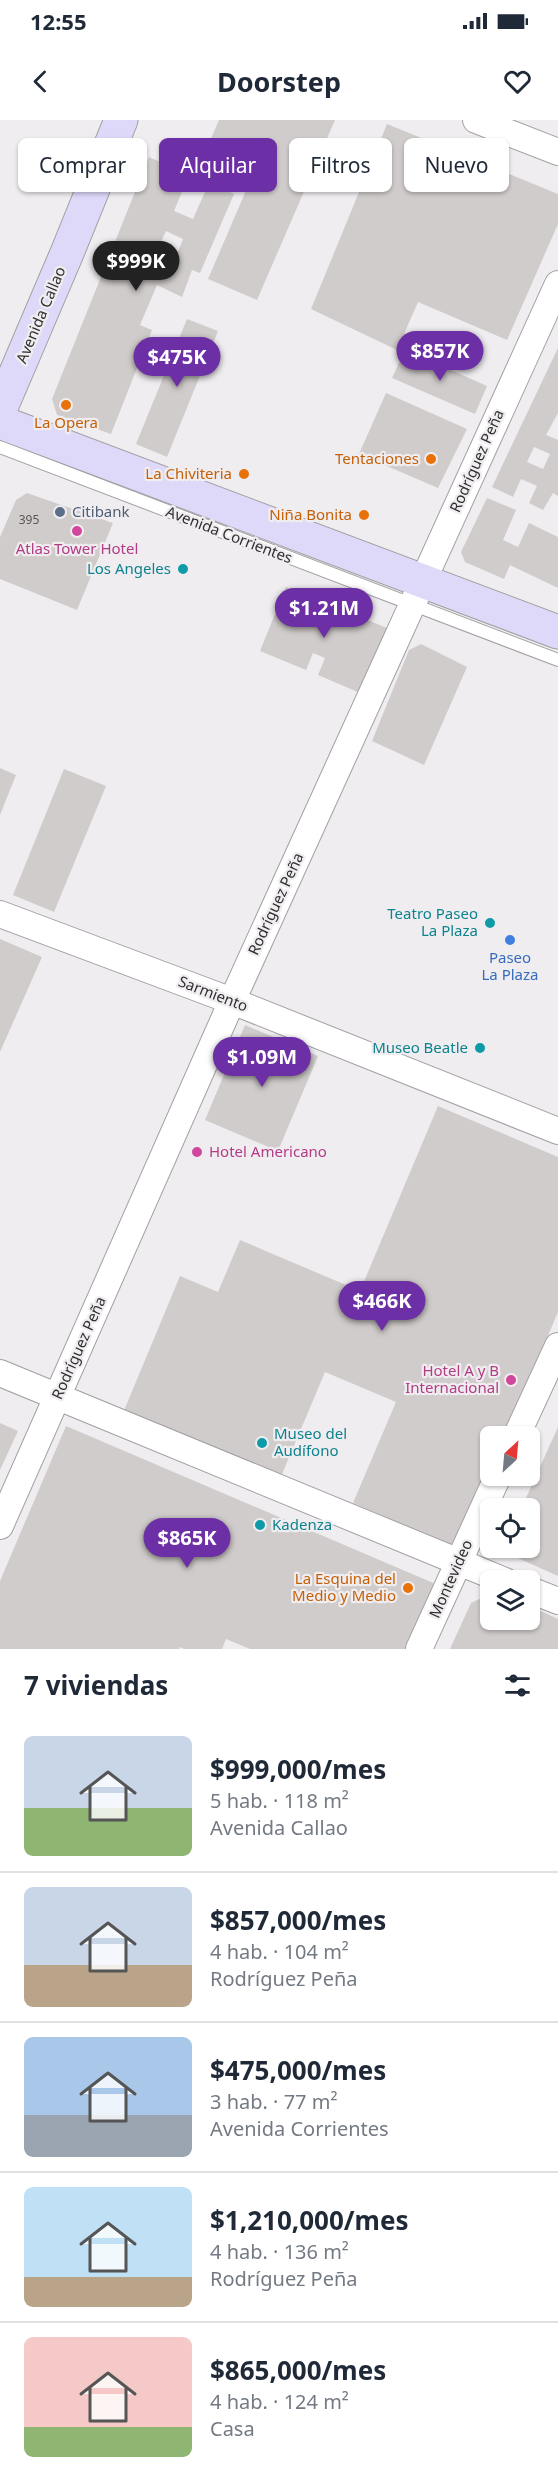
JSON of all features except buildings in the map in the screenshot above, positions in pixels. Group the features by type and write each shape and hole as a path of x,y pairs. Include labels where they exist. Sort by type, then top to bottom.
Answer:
{"street":[{"name":"Avenida Callao","path":"0,410 121,120"},
{"path":"476,120 518,127 558,152"},
{"name":"Rodríguez Peña","path":"0,1526 232,1001 558,284"},
{"name":"Avenida Corrientes","path":"0,422 418,594 558,632"},
{"name":"Sarmiento","path":"0,914 232,1001 558,1131"},
{"path":"521,1426 558,1346"},
{"path":"0,1372 480,1571"},
{"name":"Montevideo","path":"419,1649 493,1486"},
{"path":"540,1594 558,1601"}],"lane":[{"name":"Avenida Corrientes","path":"0,447 418,594 558,660"}],"place":[{"name":"La Opera","path":"66,405"},
{"name":"Tentaciones","path":"431,459"},
{"name":"La Chiviteria","path":"244,474"},
{"name":"Citibank","path":"60,512"},
{"name":"Niña Bonita","path":"364,515"},
{"name":"Atlas Tower Hotel","path":"77,531"},
{"name":"Los Angeles","path":"183,569"},
{"name":"Teatro Paseo La Plaza","path":"490,923"},
{"name":"Paseo La Plaza","path":"510,940"},
{"name":"Museo Beatle","path":"480,1048"},
{"name":"Hotel Americano","path":"197,1152"},
{"name":"Hotel A y B Internacional","path":"511,1380"},
{"name":"Museo del Audífono","path":"262,1443"},
{"name":"Kadenza","path":"260,1525"},
{"name":"La Esquina del Medio y Medio","path":"408,1588"}]}
